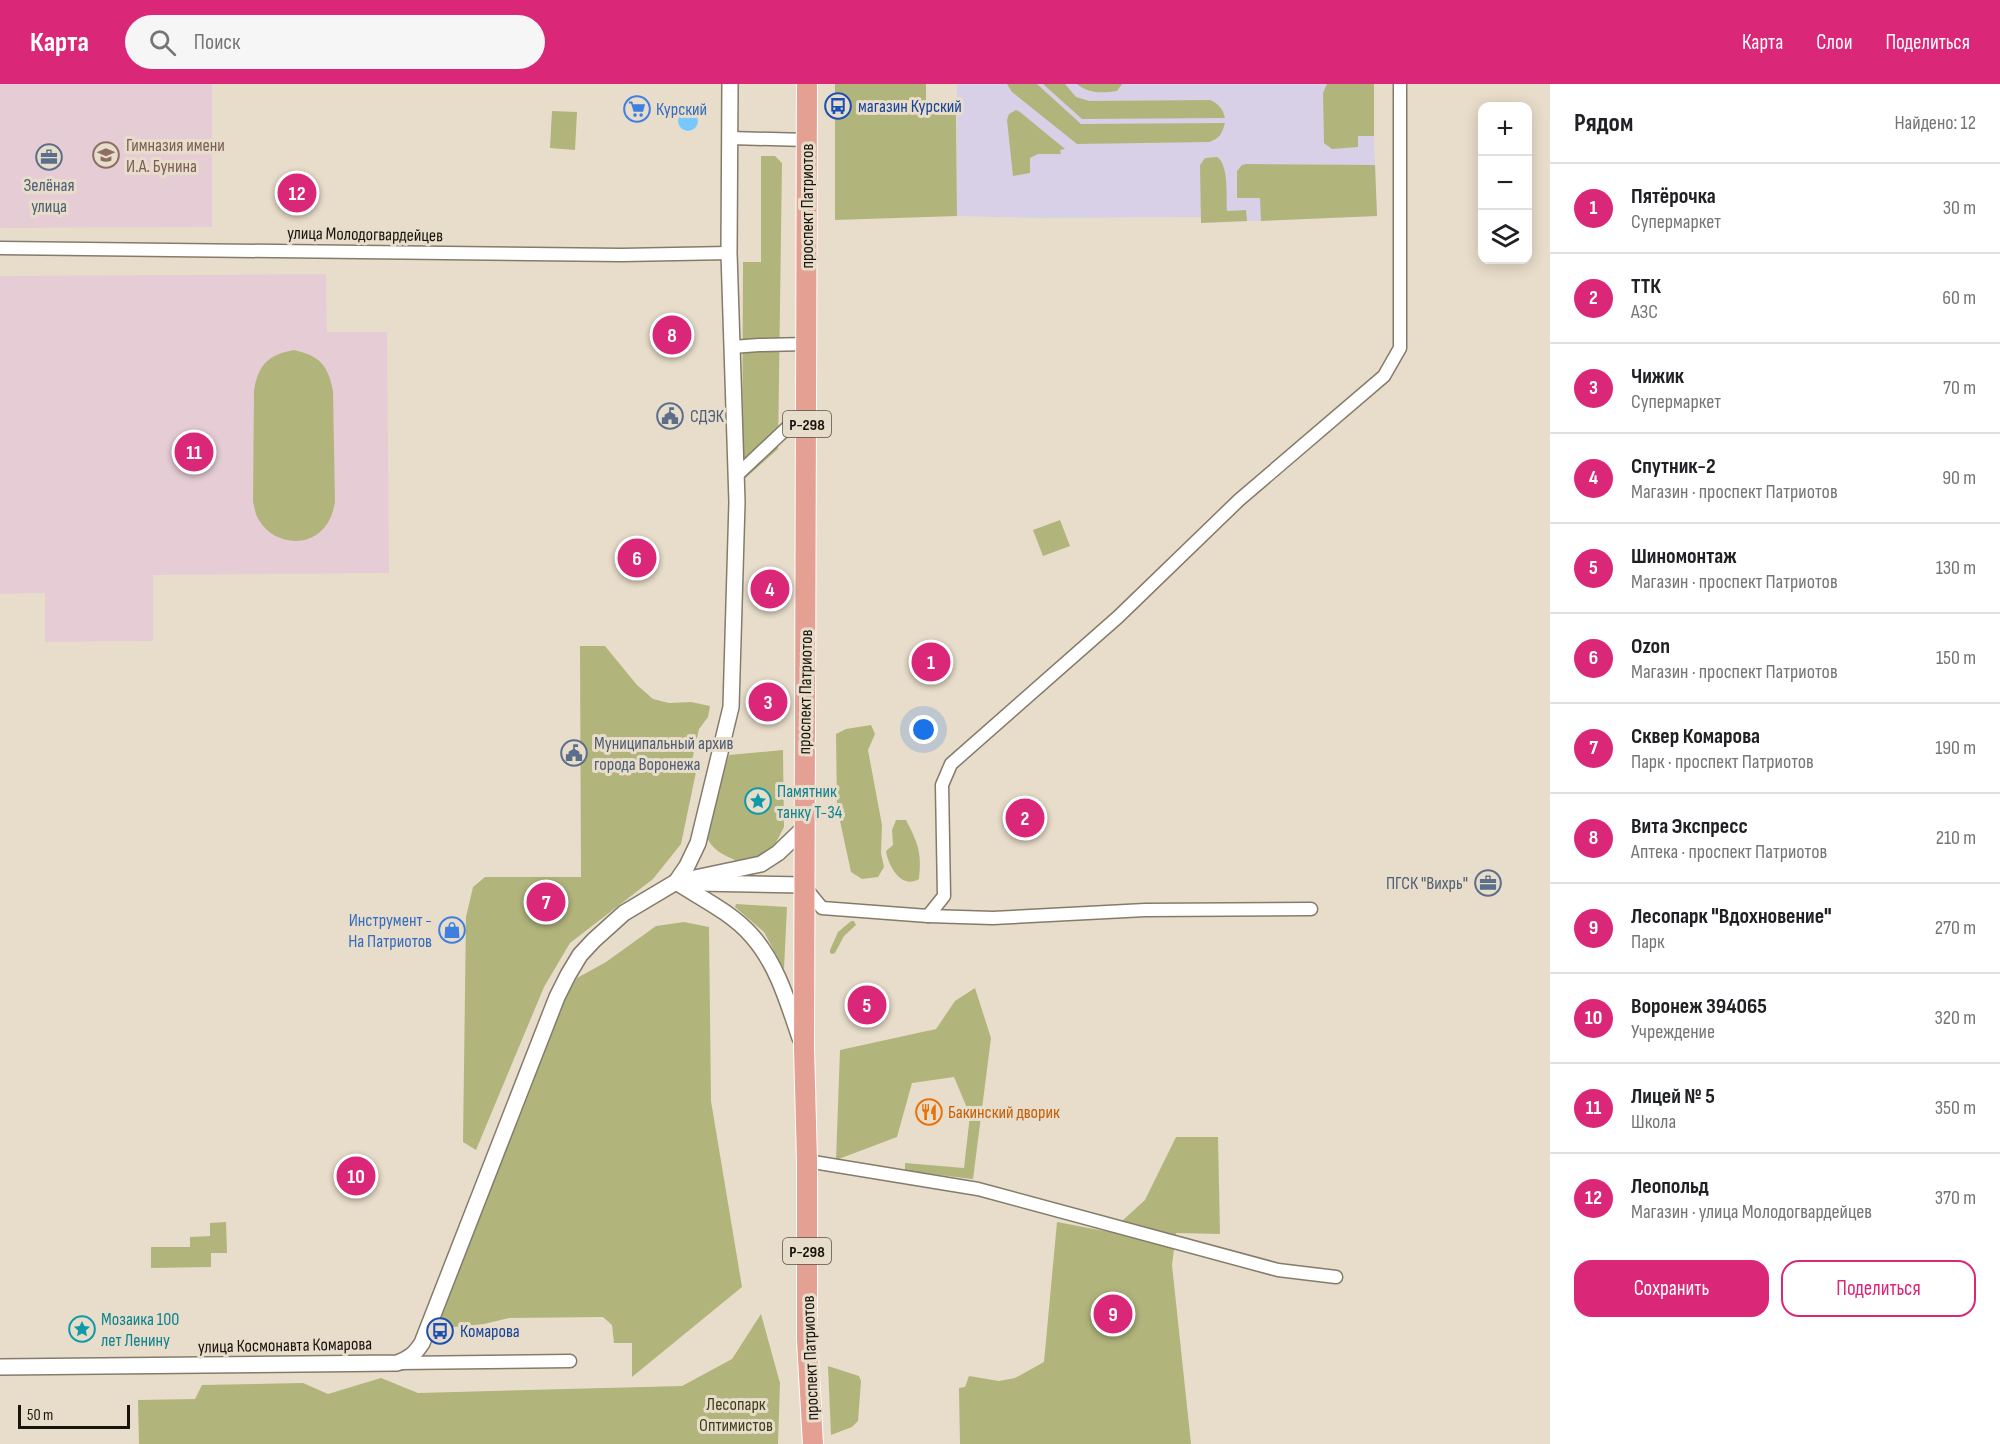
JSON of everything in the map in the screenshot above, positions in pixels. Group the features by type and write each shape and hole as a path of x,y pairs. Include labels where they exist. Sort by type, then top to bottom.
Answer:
{"highway":[{"name":"проспект Патриотов","path":"807,84 803,885 807,1340 813,1444"}],"street":[{"path":"676,882 698,843 731,707 736,476 729,253 730,84"},
{"path":"928,916 944,896 942,785 951,764 1118,617 1239,500 1384,376 1395,358 1400,348 1400,84"},
{"path":"730,138 807,140"},
{"name":"улица Молодогвардейцев","path":"0,248 622,255 729,253"},
{"path":"732,347 807,344"},
{"path":"736,476 807,409"},
{"path":"397,1363 408,1360 422,1343 553,1008 580,955 609,924 639,903 676,882 761,864 778,853 804,828"},
{"path":"676,882 803,885 822,908 928,916 993,918 1145,910 1311,909"},
{"path":"676,882 734,919 766,955 778,977 804,1047"},
{"path":"807,1161 978,1189 1278,1270 1336,1277"},
{"name":"улица Космонавта Комарова","path":"0,1367 570,1361"}],"shaded area":[{"name":"Гимназия имени И.А. Бунина","path":"0,84 212,84 212,227 0,228"},
{"path":"957,84 1374,84 1377,216 1201,223 1201,217 957,216"},
{"path":"326,274 327,332 387,332 389,573 153,575 153,641 45,642 45,593 0,594 0,276"}],"green space":[{"path":"835,84 926,84 926,113 956,113 957,216 835,220"},
{"path":"1007,84 1037,84 1081,124 1225,123 1220,135 1209,142 1077,144 1012,92"},
{"path":"1043,84 1065,84 1076,97 1089,101 1210,100 1220,107 1225,118 1082,119"},
{"path":"1077,84 1122,84 1117,91 1101,92 1086,90"},
{"path":"1327,84 1374,84 1374,136 1358,136 1358,147 1332,149 1324,143 1323,93"},
{"path":"1016,110 1065,149 1060,150 1061,154 1038,154 1030,158 1030,173 1013,176 1007,120 1009,114"},
{"path":"552,111 577,112 575,150 550,148"},
{"path":"761,156 775,156 782,163 778,449 742,481 743,262 761,262"},
{"path":"1217,157 1225,173 1227,211 1246,210 1247,221 1201,223 1200,165 1205,158"},
{"path":"1246,164 1375,165 1377,216 1261,221 1260,198 1237,198 1237,171"},
{"path":"294,350 310,355 321,363 328,374 333,391 335,502 330,519 324,528 317,535 299,541 272,534 257,516 253,502 256,381 266,362 277,355"},
{"path":"1060,520 1070,546 1043,556 1033,530"},
{"path":"580,646 605,646 637,685 653,699 669,703 691,702 710,706 708,717 699,729 691,765 696,772 681,844 653,879 570,943 544,987 476,1150 463,1142 466,917 473,887 485,877 581,877"},
{"path":"871,725 875,734 868,750 882,825 881,853 884,867 878,877 862,879 851,872 837,807 836,734 846,729"},
{"path":"783,750 784,827 770,854 742,863 724,855 710,843 705,830 729,755"},
{"path":"896,820 906,820 918,848 919,879 912,882 901,879 896,874 887,857 886,851 893,845 892,830"},
{"path":"736,904 787,907 784,969 764,932 735,907"},
{"path":"854,921 856,925 844,936 835,953 830,953 838,932"},
{"path":"684,922 709,927 711,1101 742,1287 632,1377 632,1343 614,1343 612,1325 603,1317 509,1318 484,1324 453,1327 432,1320 555,1012 577,978 606,962 656,926"},
{"path":"975,988 991,1038 973,1179 905,1171 905,1163 964,1168 970,1115 954,1077 912,1083 897,1137 836,1160 840,1050 936,1029 955,1001"},
{"path":"1176,1137 1218,1137 1220,1234 1176,1233 1172,1265 1191,1444 960,1444 959,1388 965,1387 969,1376 999,1381 1015,1378 1044,1362 1057,1222 1110,1232 1145,1200"},
{"path":"226,1222 227,1253 211,1253 211,1267 151,1268 151,1247 190,1247 190,1237 210,1236 210,1223"},
{"name":"Лесопарк Оптимистов","path":"761,1314 780,1383 778,1444 139,1444 138,1400 195,1399 202,1385 303,1383 328,1394 381,1378 418,1393 682,1386 732,1359"},
{"path":"828,1366 859,1376 861,1381 858,1421 852,1427 831,1435"}],"water":[{"path":"688,111 695,114 698,121 695,128 688,131 681,128 678,121 681,114"}],"place":[{"name":"магазин Курский","path":"838,106"},
{"name":"Курский","path":"637,109"},
{"name":"Гимназия имени И.А. Бунина","path":"106,155"},
{"name":"Зелёная улица","path":"49,157"},
{"name":"Леопольд","path":"297,193"},
{"name":"Вита Экспресс","path":"672,335"},
{"name":"СДЭК","path":"670,416"},
{"name":"Лицей № 5","path":"194,452"},
{"name":"Ozon","path":"637,558"},
{"name":"Спутник-2","path":"770,589"},
{"name":"Пятёрочка","path":"931,662"},
{"name":"Чижик","path":"768,702"},
{"name":"Муниципальный архив города Воронежа","path":"574,753"},
{"name":"Памятник танку Т-34","path":"758,801"},
{"name":"ТТК","path":"1025,818"},
{"name":"ПГСК \"Вихрь\"","path":"1488,883"},
{"name":"Сквер Комарова","path":"546,902"},
{"name":"Инструмент - На Патриотов","path":"452,930"},
{"name":"Шиномонтаж","path":"867,1005"},
{"name":"Бакинский дворик","path":"929,1112"},
{"name":"Воронеж 394065","path":"356,1176"},
{"name":"Лесопарк \"Вдохновение\"","path":"1113,1314"},
{"name":"Мозаика 100 лет Ленину","path":"82,1329"},
{"name":"Комарова","path":"440,1331"}]}
